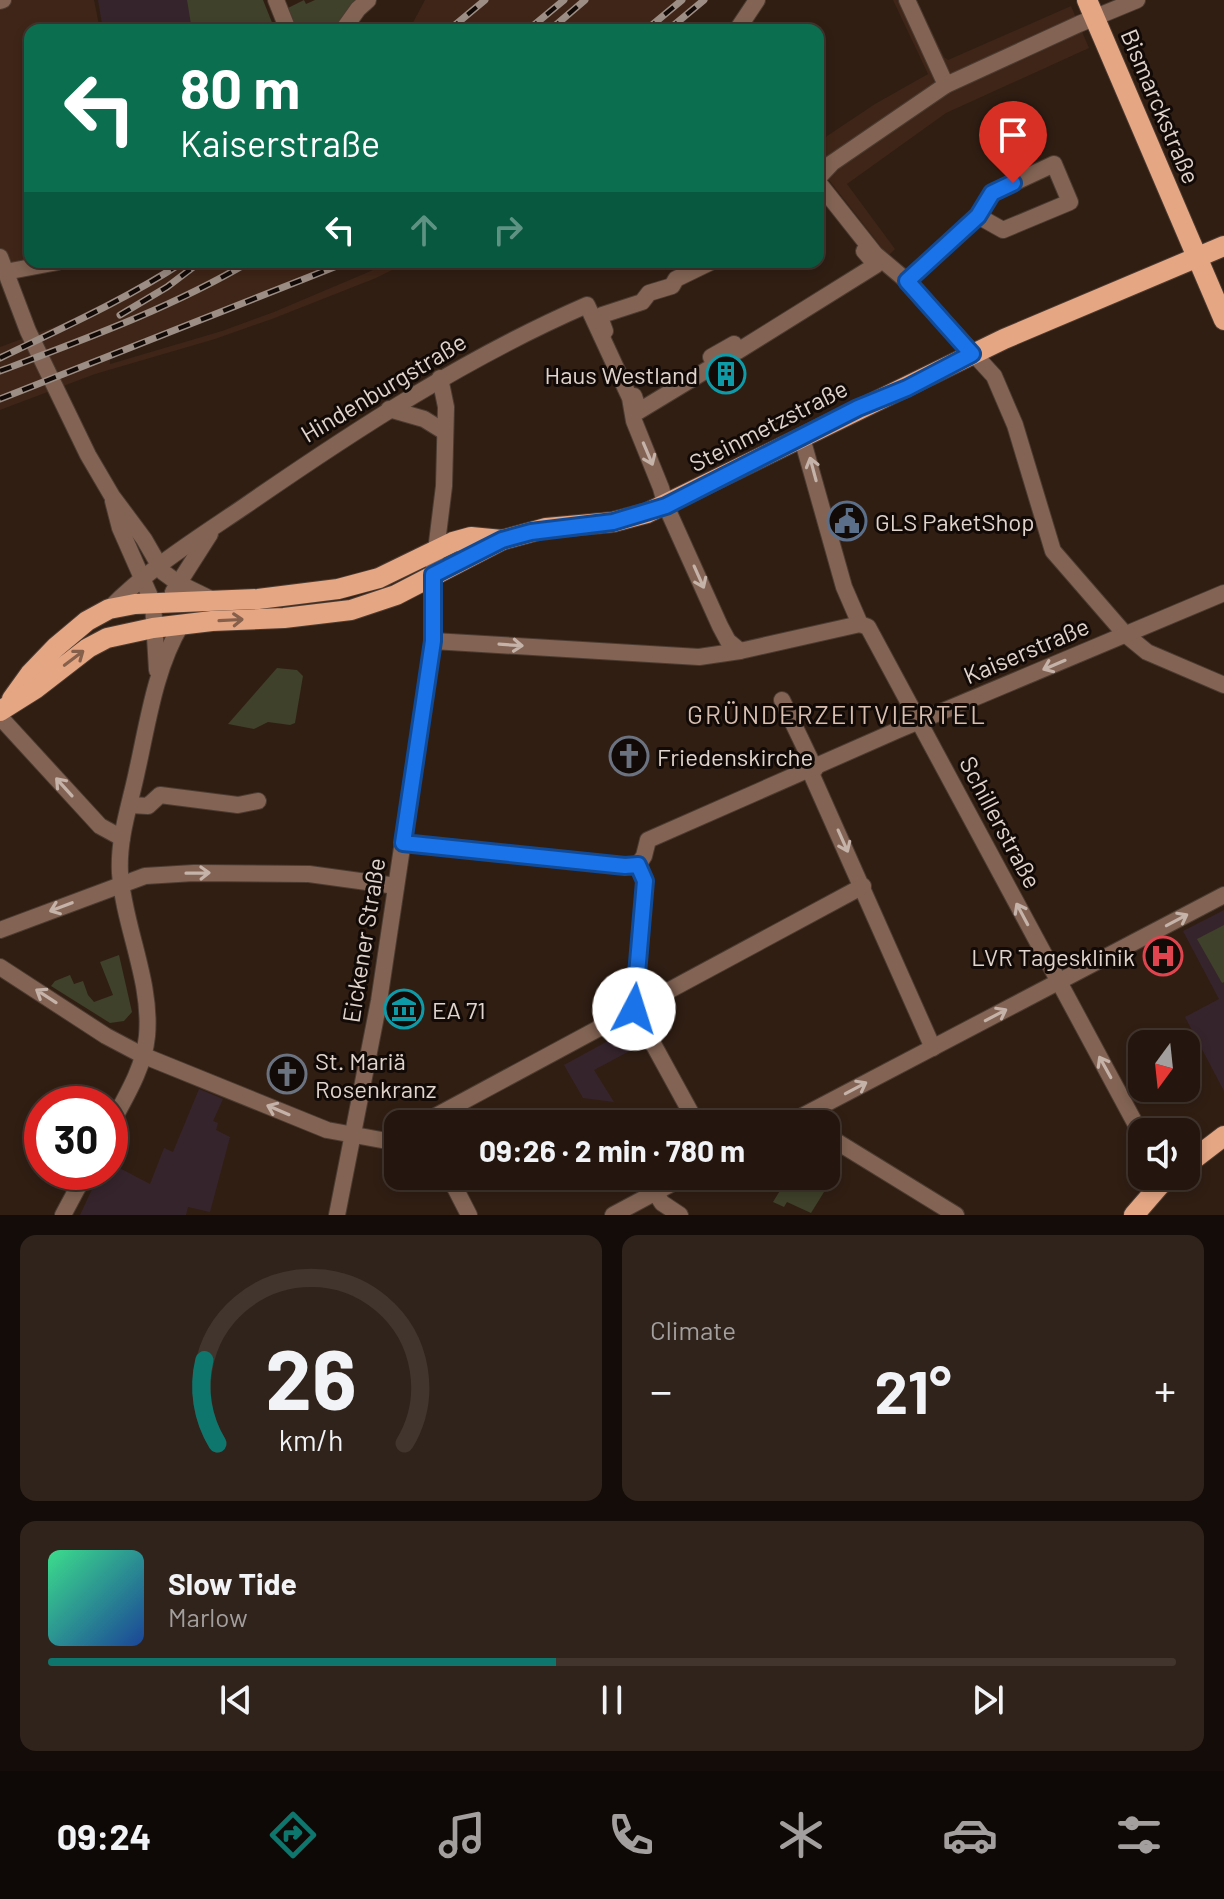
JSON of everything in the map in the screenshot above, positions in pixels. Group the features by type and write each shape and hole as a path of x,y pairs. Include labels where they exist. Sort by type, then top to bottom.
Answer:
{"main road":[{"name":"Bismarckstraße","path":"1091,9 1224,320"},
{"name":"Steinmetzstraße","path":"153,628 351,610 396,595 502,540 546,528 613,522 666,506 1044,320 1224,246"},
{"name":"Steinmetzstraße","path":"161,603 217,602 309,594 359,584 390,573 436,549 471,537 502,540"},
{"name":"Hindenburgstraße","path":"3,710 30,674 87,621 109,609 161,603"},
{"path":"3,710 97,643 120,634 153,628"},
{"path":"1200,1154 1224,1136"},
{"path":"1134,1215 1156,1190"}],"street":[{"path":"276,0 286,24"},
{"path":"347,24 368,0"},
{"path":"741,24 757,0"},
{"path":"907,0 946,85"},
{"path":"824,173 832,163 946,85 1091,9 1137,0"},
{"path":"907,281 978,216 992,193 1054,164 1070,202 1003,230 978,216"},
{"path":"824,189 875,254 907,281 994,376 1006,401 1053,551 1125,634 1147,652 1224,685"},
{"path":"699,268 676,279 672,286 649,293 642,302 601,316 639,411 715,365 711,357 734,344 738,351 876,265 824,208"},
{"path":"24,263 2,264 28,331 84,448 112,496 144,539 158,566 178,583 217,602"},
{"name":"Hindenburgstraße","path":"109,609 142,577 355,430 440,378 587,305 630,398 634,421 666,506"},
{"name":"Eickener Straße","path":"337,1215 379,1001 433,641 433,575 444,486 445,398 440,378"},
{"path":"389,409 424,419 445,432"},
{"name":"Schillerstraße","path":"802,438 844,587 860,624 868,627 920,721 1132,1118"},
{"path":"112,496 120,528 142,577 161,603"},
{"path":"666,506 720,626 728,641 740,651"},
{"name":"Hindenburgstraße","path":"153,628 161,603 178,583 214,527"},
{"path":"144,539 165,546 185,547"},
{"name":"Kaiserstraße","path":"638,865 648,840 1224,593"},
{"path":"433,641 699,657 860,624"},
{"path":"128,1090 147,1037 145,1005 121,884 122,838 158,681 168,647 181,625"},
{"path":"153,628 158,681"},
{"path":"782,700 933,1048"},
{"path":"3,710 100,826 122,838"},
{"path":"130,805 148,806 160,795 238,805 258,801"},
{"path":"403,843 638,865 645,881 634,1009 689,1110"},
{"path":"0,930 145,876 194,873 309,874 396,886"},
{"path":"450,1110 863,886"},
{"path":"824,1110 933,1048 1224,895"},
{"path":"0,967 106,1036 142,1055 327,1130 384,1141"},
{"path":"840,1144 956,1215"},
{"path":"63,1215 76,1190"},
{"path":"456,1190 469,1215"},
{"path":"613,1215 659,1190"},
{"path":"655,1192 662,1203 680,1215"}],"shaded area":[{"path":"0,0 94,0 99,24 24,24 24,260 3,264 0,268"},
{"path":"98,0 191,0 194,24 102,24"},
{"path":"425,0 709,0 682,24 412,24"},
{"path":"893,0 917,0 948,60 1071,6 1089,48 946,113 847,184 895,249 888,256 824,174 824,138 928,74"},
{"path":"167,268 339,268 110,359 110,364 222,331 378,268 396,268 272,319 95,374 0,410 0,347 62,324 150,280"},
{"path":"1224,910 1224,1091 1200,1045 1200,1030 1192,1030 1185,1017 1219,999 1183,931"},
{"path":"628,1030 634,1031 641,1045 594,1070 614,1102 583,1098 564,1065"},
{"path":"199,1089 223,1099 213,1121 218,1123 216,1130 230,1137 210,1212 188,1207 186,1215 80,1215 92,1190 128,1190 128,1172 150,1184 164,1148 173,1152"}],"green space":[{"path":"187,0 263,0 273,24 191,24"},
{"path":"304,0 306,4 315,0 368,0 348,24 287,24 286,9"},
{"path":"277,668 297,670 303,676 295,723 268,722 254,729 228,724"},
{"path":"1224,925 1224,982 1222,983 1197,939"},
{"path":"119,955 132,1012 124,1021 110,1023 51,986 70,975 74,984 83,981 94,1002 113,995 100,962"},
{"path":"780,1190 824,1192 811,1213 787,1202 784,1207 773,1202"}],"railway":[{"path":"456,24 485,0"},
{"path":"535,24 564,0"},
{"path":"557,24 585,0"},
{"path":"653,24 682,0"},
{"path":"675,24 704,0"},
{"path":"0,358 116,301 174,268"},
{"path":"120,315 192,268"},
{"path":"0,371 96,335 238,268"},
{"path":"0,399 332,268"}],"place":[{"name":"Haus Westland","path":"726,374"},
{"name":"GLS PaketShop","path":"847,521"},
{"name":"Friedenskirche","path":"629,756"},
{"name":"LVR Tagesklinik","path":"1163,956"},
{"name":"EA 71","path":"404,1009"},
{"name":"St. Mariä Rosenkranz","path":"287,1074"}],"district":[{"name":"GRÜNDERZEITVIERTEL","path":"837,713"}],"route":[{"path":"634,1009 645,881 638,865 403,843 433,641 433,575 502,540 546,528 613,522 666,506 972,354 907,281 978,216 992,193 1013,183"}]}
